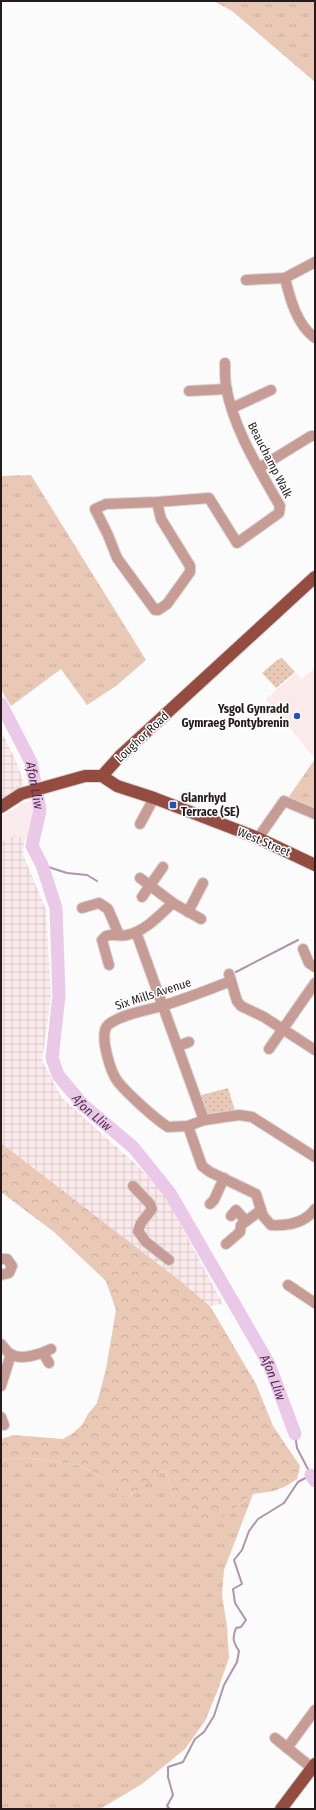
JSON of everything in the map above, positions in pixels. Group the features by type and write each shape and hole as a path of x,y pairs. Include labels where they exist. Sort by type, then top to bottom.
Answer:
{"main road":[{"name":"Loughor Road","path":"102,776 120,756 315,578"},
{"path":"1,807 21,794 85,776 102,776"},
{"name":"West Street","path":"102,776 117,786 154,798 258,838 315,865"},
{"path":"281,1809 314,1766"}],"street":[{"path":"246,280 285,278 315,262"},
{"path":"285,278 290,302 306,329 315,338"},
{"name":"Beauchamp Walk","path":"157,502 161,519 190,566 190,572 167,604 158,610 155,610 117,558 108,535 95,509 106,504 208,498 238,543 279,513 280,506 259,468 233,415 227,389 225,362"},
{"path":"189,391 227,389"},
{"path":"232,408 271,390"},
{"path":"259,468 311,436 315,436"},
{"path":"140,824 154,798"},
{"path":"258,838 284,801 315,814"},
{"path":"142,897 163,867"},
{"path":"140,878 173,903 201,919"},
{"path":"188,912 203,883"},
{"path":"82,908 99,903 108,909 119,935"},
{"path":"110,965 102,940 109,935 126,935 136,932 147,926 173,903"},
{"path":"136,932 164,1005 204,1120"},
{"path":"303,949 309,963 315,967"},
{"name":"Six Mills Avenue","path":"282,1030 264,1017 241,1006 237,1001 230,978 164,1005 124,1017 108,1025 105,1028 103,1036 117,1081 168,1127 188,1126 204,1120 240,1115 252,1117 314,1153"},
{"path":"269,1049 315,983"},
{"path":"282,1030 315,1050"},
{"path":"178,1046 188,1042"},
{"path":"188,1126 202,1166 210,1172 256,1194 261,1210 271,1225 284,1226 303,1220 315,1209"},
{"path":"210,1204 214,1200 224,1178"},
{"path":"133,1186 150,1204 152,1209 141,1223 138,1231 146,1242 169,1260"},
{"path":"231,1216 236,1210 246,1221"},
{"path":"226,1244 240,1232 241,1225 261,1210"},
{"path":"1,1259 7,1259 12,1266 9,1273 1,1275"},
{"path":"288,1285 315,1303"},
{"path":"1,1344 11,1354 24,1357 47,1351 49,1363"},
{"path":"1,1386 11,1354"},
{"path":"287,1748 315,1710"},
{"path":"275,1738 314,1766"}],"shaded area":[{"name":"Ysgol Gynradd Gymraeg Pontybrenin","path":"315,668 315,759 266,699 296,673 302,679"},
{"path":"1,731 17,763 24,785 1,799"},
{"path":"40,798 31,840 14,836 1,842 1,817 23,803"},
{"path":"14,836 25,838 23,854 46,910 51,996 42,1061 62,1098 140,1168 165,1196 223,1304 210,1306 179,1280 1,1143 1,842"}],"green space":[{"path":"214,1 315,1 315,82 232,11"},
{"path":"31,475 146,660 116,686 87,705 61,669 11,706 1,690 1,476"},
{"path":"282,658 295,672 276,688 262,673 277,660"},
{"path":"315,759 315,809 288,798"},
{"path":"228,1088 236,1114 205,1118 198,1096"},
{"path":"1,1143 179,1280 210,1306 256,1384 273,1426 300,1466 297,1479 274,1491 253,1494 211,1524 202,1526 188,1516 172,1494 166,1470 154,1477 134,1493 123,1497 111,1482 78,1465 23,1457 1,1460 1,1439 14,1435 63,1439 82,1425 88,1414 97,1403 106,1369 116,1310 106,1281 54,1232 1,1192"},
{"path":"23,1457 78,1465 111,1482 131,1495 154,1476 166,1470 172,1494 234,1509 253,1494 224,1570 222,1595 227,1627 229,1658 205,1721 185,1749 142,1784 100,1809 1,1809 1,1460"}],"waterway":[{"name":"Afon Lliw","path":"1,704 31,762 40,810 32,846 42,865 56,908 59,996 52,1058 58,1075 83,1105 133,1147 170,1193 269,1364 295,1434"},
{"path":"42,865 67,873 87,875 97,881"},
{"path":"236,972 298,940"},
{"path":"170,1809 167,1806 173,1795 168,1777 168,1767 183,1762 195,1739 204,1732 214,1716 224,1685 237,1662 239,1651 234,1642 234,1635 236,1628 241,1627 246,1620 235,1603 233,1589 242,1584 234,1560 242,1550 249,1531 258,1519 284,1503 298,1482 311,1475 297,1448 295,1434"},
{"name":"Afon Lliw","path":"311,1475 315,1481"}],"place":[{"name":"Ysgol Gynradd Gymraeg Pontybrenin","path":"297,716"},
{"name":"Glanrhyd Terrace (SE)","path":"173,805"}]}
